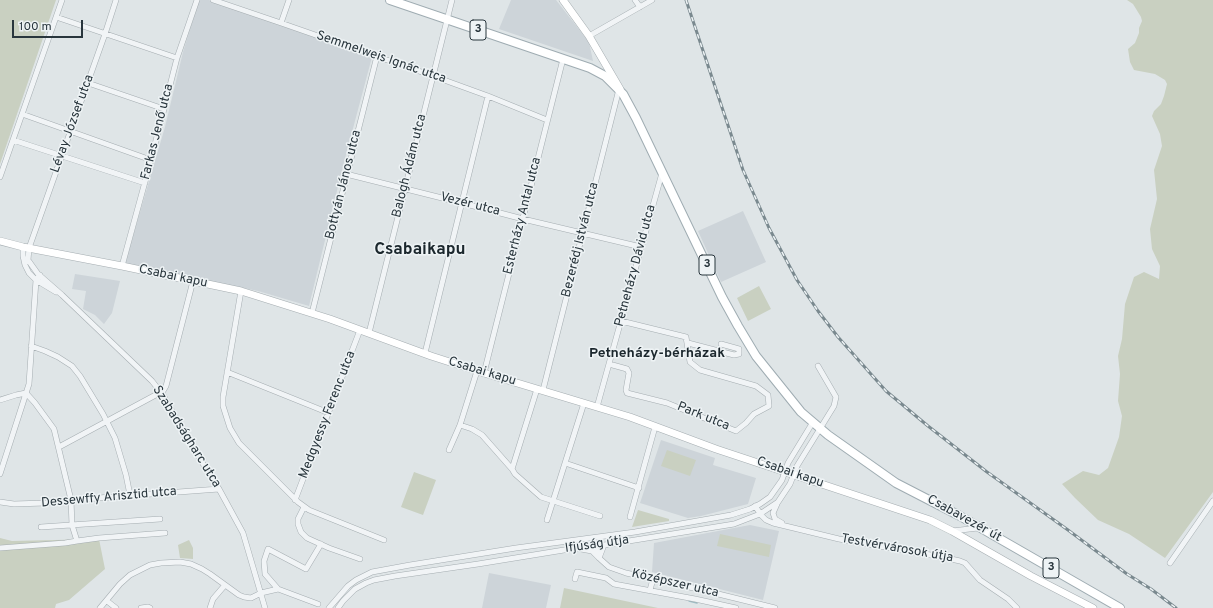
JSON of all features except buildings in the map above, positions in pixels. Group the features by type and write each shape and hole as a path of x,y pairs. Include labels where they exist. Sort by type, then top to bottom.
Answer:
{"main road":[{"name":"3","path":"390,0 590,68 605,76 621,92 636,118 722,297 756,356 801,412 813,422"},
{"name":"Csabavezér út","path":"813,422 844,447 896,483 1120,608"}],"street":[{"path":"0,177 62,0"},
{"name":"Lévay József utca","path":"26,248 62,156 116,0"},
{"name":"Farkas Jenő utca","path":"122,266 177,58 197,0"},
{"name":"Semmelweis Ignác utca","path":"213,0 433,76 547,120"},
{"path":"281,23 289,0"},
{"name":"Balogh Ádám utca","path":"369,333 452,0"},
{"path":"563,0 589,36 621,92"},
{"path":"635,0 640,7"},
{"path":"589,36 652,0"},
{"path":"56,17 177,58"},
{"name":"Bottyán János utca","path":"312,313 377,56"},
{"name":"Esterházy Antal utca","path":"449,450 480,372 523,219 563,59"},
{"path":"603,62 605,76"},
{"path":"88,83 164,109"},
{"name":"Bezerédj István utca","path":"512,468 540,390 621,92"},
{"path":"425,353 488,96"},
{"path":"22,114 151,160"},
{"path":"13,140 145,183"},
{"name":"Petneházy Dávid utca","path":"597,406 662,173"},
{"name":"Vezér utca","path":"346,174 583,234 642,247"},
{"name":"Csabai kapu","path":"0,241 26,248 241,291 312,313 480,372 597,406 716,449 930,520 1031,576 1093,608"},
{"name":"Szabadságharc utca","path":"26,248 28,260 40,275 152,381 160,392 219,489 243,533 265,608"},
{"name":"Szabadságharc utca","path":"26,248 23,256 29,273 36,280 62,295"},
{"path":"0,474 29,384 36,280 40,275"},
{"path":"59,448 163,391 166,386 193,281"},
{"path":"241,291 223,397 223,406 230,428 239,443 295,500 304,507 384,540"},
{"path":"621,321 686,337 688,343 734,355 739,354 739,349 722,344"},
{"name":"Medgyessy Ferenc utca","path":"295,500 360,330"},
{"name":"Park utca","path":"609,364 627,370 629,373 626,390 627,393 667,403 736,431 746,424 754,414 769,406 768,395 756,386 700,370 690,362 688,343"},
{"path":"31,346 58,357 72,366 89,389 114,438 126,475 130,495"},
{"name":"Ifjúság útja","path":"338,608 355,589 374,580 734,524 760,514 777,503 790,484 796,467 834,406 836,397 818,366"},
{"path":"227,372 329,413"},
{"path":"0,400 26,393"},
{"path":"26,393 48,418 54,429 71,500 72,525 77,541"},
{"path":"547,520 584,403"},
{"name":"Ifjúság útja","path":"328,608 348,586 372,572 564,541 635,532 731,515 756,506 770,497 782,480 788,463 813,422"},
{"path":"460,425 472,429 482,435 512,468 515,474 541,497 600,516"},
{"path":"630,518 655,426"},
{"path":"565,463 639,488"},
{"name":"Dessewffy Arisztid utca","path":"0,502 28,504 219,489"},
{"path":"1170,563 1213,501"},
{"path":"777,503 773,513 775,519 784,525"},
{"path":"756,506 760,514"},
{"path":"304,507 298,519 301,532 308,538 321,544 360,559"},
{"name":"Testvérvárosok útja","path":"760,514 766,520 840,539 960,561 965,563 980,580 1008,599 1017,608"},
{"path":"41,527 160,519"},
{"path":"952,531 974,527"},
{"path":"0,548 165,533"},
{"name":"Ifjúság útja","path":"564,541 566,542 607,535"},
{"path":"593,538 594,546 599,558"},
{"path":"318,604 278,589 265,574 264,561 268,549 306,569 321,544"},
{"path":"599,558 604,545"},
{"name":"Középszer utca","path":"576,548 592,551 609,567 626,573 775,608"},
{"path":"100,608 120,584 130,575 150,565 161,563 180,562 191,564 210,574 244,597 251,598 261,593 278,589"},
{"name":"Középszer utca","path":"575,579 577,572 606,578 614,584 736,608"},
{"path":"650,590 653,579"},
{"path":"210,608 213,600 225,585"},
{"path":"695,599 698,589"},
{"path":"107,601 116,608"},
{"path":"141,608 150,608"}],"shaded area":[{"path":"199,0 209,0 372,57 343,166 309,306 258,291 125,263 165,127 183,52"},
{"path":"511,0 556,0 589,42 593,61 499,29"},
{"path":"743,211 766,262 721,282 698,231"},
{"path":"75,274 120,281 112,313 104,324 95,315 83,309 86,291 72,289"},
{"path":"661,440 715,458 713,465 756,478 748,504 688,518 640,503"},
{"path":"750,525 779,531 763,600 652,572 654,543"},
{"path":"489,573 551,585 546,608 482,608"}],"green space":[{"path":"0,0 56,0 0,164"},
{"path":"1127,0 1213,0 1213,492 1165,558 1129,534 1098,520 1062,484 1083,471 1099,475 1108,468 1119,437 1122,416 1118,401 1120,374 1118,356 1122,339 1125,304 1134,277 1144,272 1159,279 1160,266 1152,249 1150,229 1157,199 1154,170 1162,146 1160,134 1152,116 1154,111 1161,104 1167,84 1165,80 1155,74 1134,70 1130,62 1128,49 1135,43 1142,21 1133,4"},
{"path":"759,286 771,309 748,321 737,298"},
{"path":"667,450 696,460 690,476 661,466"},
{"path":"414,472 436,480 423,515 401,507"},
{"path":"638,510 669,519 669,521 632,527"},
{"path":"720,534 771,545 769,557 717,546"},
{"path":"0,538 12,541 99,539 105,569 69,600 56,604 55,608 0,608"},
{"path":"189,540 193,548 193,559 180,558 178,545"},
{"path":"564,588 658,608 560,608"}],"waterway":[{"path":"689,601 697,603"}],"railway":[{"path":"686,0 743,170 769,228 797,280 838,337 886,391 928,426 987,472 1176,608"}],"district":[{"name":"Csabaikapu","path":"420,251"},
{"name":"Petneházy-bérházak","path":"657,354"}]}
